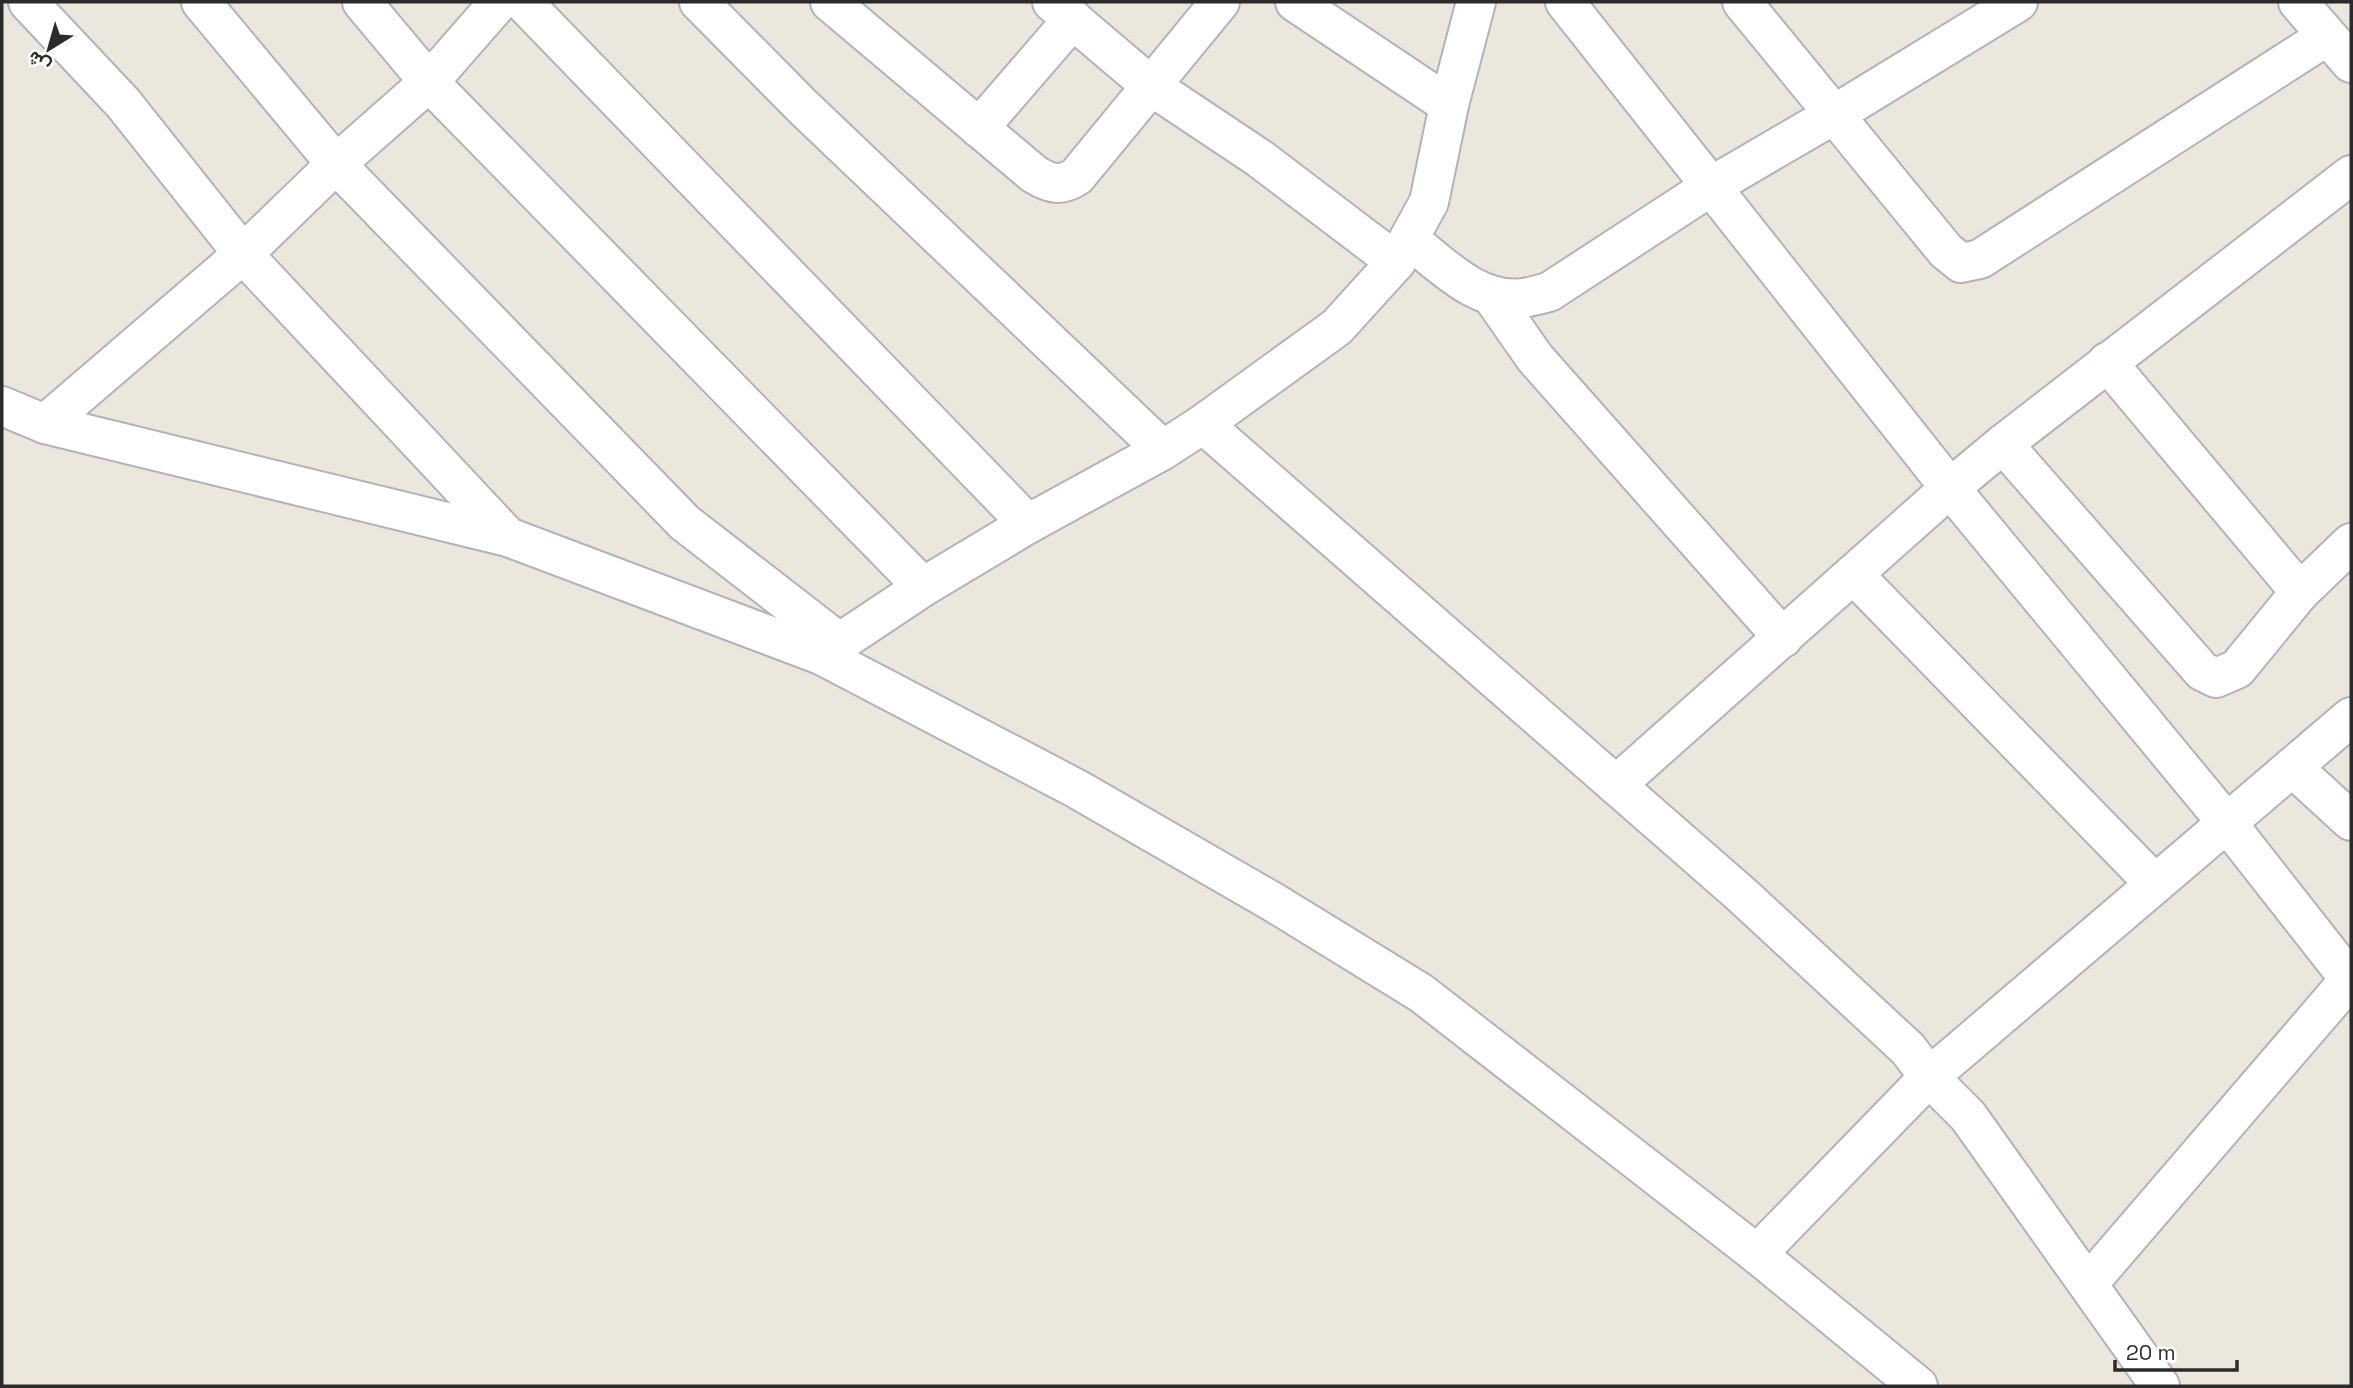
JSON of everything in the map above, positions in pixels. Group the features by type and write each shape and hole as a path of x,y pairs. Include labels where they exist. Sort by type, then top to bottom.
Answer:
{"street":[{"path":"28,2 123,103 243,254 508,537"},
{"path":"201,2 336,164 685,523 831,649"},
{"path":"362,2 429,82 923,587"},
{"path":"45,424 243,254 336,164 429,82 499,2"},
{"path":"523,2 1028,524"},
{"path":"699,2 803,107 1163,450"},
{"path":"830,2 1044,181 1055,184 1068,182 1077,176 1220,2"},
{"path":"1295,2 1449,105"},
{"path":"831,649 923,587 1028,524 1163,450 1337,327 1403,251 1429,202 1449,105 1476,2"},
{"path":"1565,2 1950,488 2227,823 2351,980 2088,1284"},
{"path":"1742,2 1946,251 1961,263 1980,259 2339,50 2298,2"},
{"path":"979,128 1062,10 1151,86 1403,251 1474,289 1491,295 1521,299 1549,292 1710,187 2018,2"},
{"path":"1616,785 2003,443 2351,174"},
{"path":"1491,295 1535,358 1783,638"},
{"path":"2107,362 2300,592"},
{"path":"2,406 45,424 508,537 831,649 1273,902 1421,993 1757,1254 1918,1386"},
{"path":"1203,424 1743,896 1899,1040 1929,1077 1968,1116 2160,1386"},
{"path":"2003,443 2202,671 2216,678 2236,670 2300,592 2351,543"},
{"path":"1853,574 2155,884"},
{"path":"1757,1254 1929,1077 2351,717"},
{"path":"2292,767 2351,821"}]}
